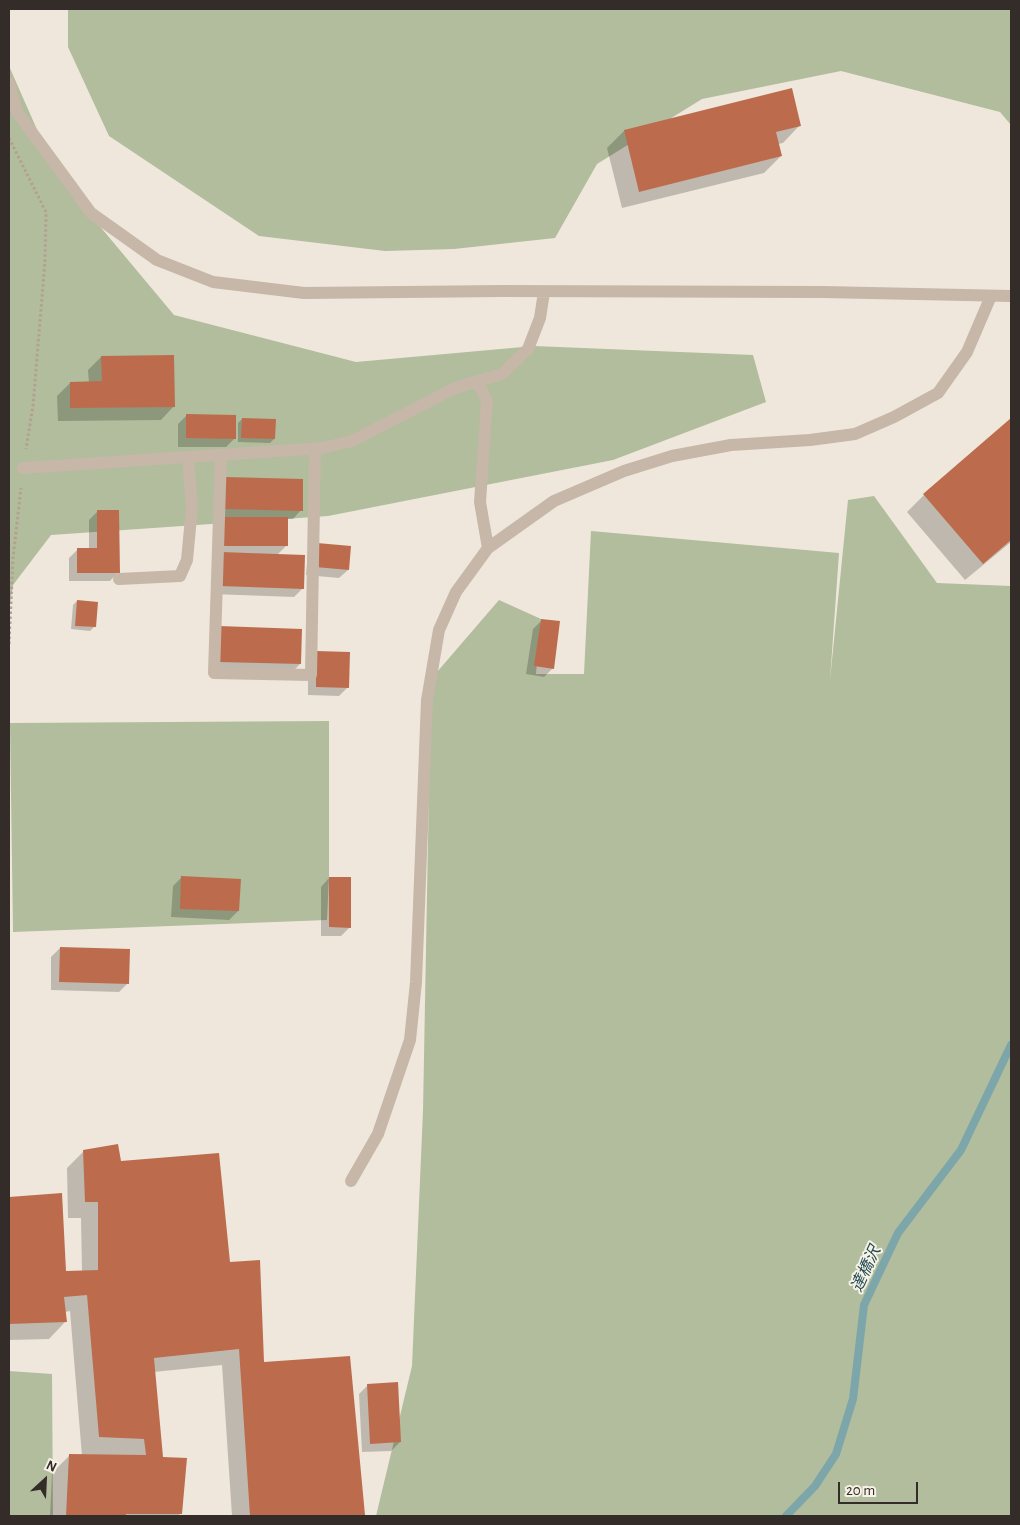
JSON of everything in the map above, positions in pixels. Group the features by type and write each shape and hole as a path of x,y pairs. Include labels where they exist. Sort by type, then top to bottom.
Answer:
{"street":[{"path":"9,83 17,112 91,213 157,260 213,282 304,293 502,291 823,292 1011,296"},
{"path":"23,468 315,448 352,441 455,388 502,374 528,349 540,318 544,292"},
{"path":"351,1181 378,1134 410,1040 416,972 427,700 439,630 456,592 488,548 554,501 624,471 672,456 732,446 810,440 855,434 894,417 938,393 967,352 991,296"},
{"path":"477,381 487,401 480,502 488,548"},
{"path":"221,454 214,673 311,675 315,448"},
{"path":"119,579 180,576 187,560 192,507 188,457"}],"path":[{"path":"9,137 46,212 45,262 33,406 23,468 14,558 9,644"}],"green space":[{"path":"68,9 1011,9 1011,125 1000,112 841,71 702,99 597,164 555,238 454,249 385,251 259,236 109,136 68,47"},
{"path":"9,66 57,175 174,315 356,362 534,346 753,355 766,402 613,460 328,516 51,535 13,585 9,611"},
{"path":"874,496 937,583 1011,586 1011,1516 376,1516 412,1366 423,1111 431,679 499,600 541,619 536,674 584,674 591,531 839,553 830,680 848,500"},
{"path":"329,721 329,877 327,920 13,932 10,723"},
{"path":"9,1371 52,1374 53,1516 9,1516"}],"building":[{"path":"792,88 801,126 776,132 782,156 639,192 624,130"},
{"path":"174,355 175,407 70,408 70,382 102,381 101,356"},
{"path":"186,414 236,415 236,439 186,438"},
{"path":"242,418 276,419 275,439 241,438"},
{"path":"1011,418 1011,540 983,564 923,494"},
{"path":"225,477 303,479 303,511 224,509"},
{"path":"97,510 119,510 120,573 77,573 77,548 97,548"},
{"path":"224,517 288,517 288,546 224,546"},
{"path":"317,543 351,546 349,570 315,567"},
{"path":"221,552 305,555 304,589 220,586"},
{"path":"77,600 98,602 96,627 75,626"},
{"path":"541,619 560,621 554,669 534,666"},
{"path":"219,626 302,629 301,664 218,662"},
{"path":"316,651 350,652 349,688 316,687"},
{"path":"181,876 241,879 239,911 180,909"},
{"path":"329,877 351,877 351,928 329,927"},
{"path":"60,947 130,949 129,984 59,982"},
{"path":"118,1144 121,1161 219,1153 230,1262 260,1260 264,1362 350,1356 365,1515 250,1516 239,1349 154,1358 163,1457 187,1458 182,1514 66,1516 69,1454 146,1455 144,1439 99,1437 87,1295 64,1297 67,1322 9,1324 9,1197 62,1193 66,1271 98,1270 98,1202 85,1202 83,1150"},
{"path":"398,1382 401,1442 370,1444 367,1384"}],"waterway":[{"name":"達橋沢","path":"786,1516 815,1486 836,1454 853,1399 864,1305 898,1233 961,1150 1011,1045"}]}
